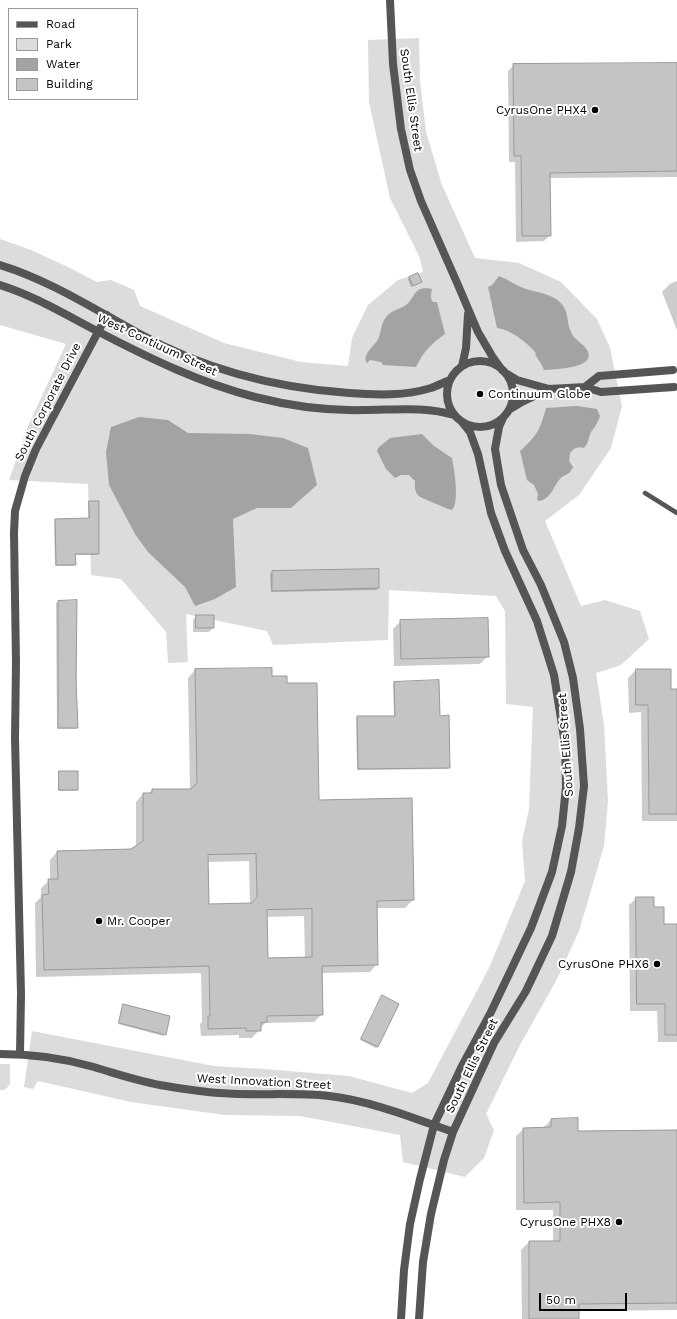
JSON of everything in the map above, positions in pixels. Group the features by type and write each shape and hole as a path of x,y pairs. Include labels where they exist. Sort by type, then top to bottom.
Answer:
{"street":[{"name":"South Ellis Street","path":"390,0 393,64 401,129 410,170 421,202 468,311 492,356 504,372"},
{"name":"West Contiuum Street","path":"0,265 40,282 107,315 139,334 176,352 237,374 289,386 328,392 382,394 432,388 450,380"},
{"name":"West Contiuum Street","path":"0,285 34,299 132,349 201,380 256,397 307,407 361,410 435,410 454,415"},
{"name":"South Ellis Street","path":"462,366 466,348 468,311"},
{"name":"South Corporate Drive","path":"20,1054 21,994 16,739 15,510 25,476 36,449 107,315"},
{"path":"549,389 520,403 494,424 483,427 472,427 462,422 454,415 449,407 447,398 447,388 455,372 462,366 472,362 483,361 493,364 517,380 549,389 585,387 601,392 674,387"},
{"path":"585,387 598,376 673,370"},
{"path":"504,372 511,382 513,391 513,400 510,410"},
{"name":"South Ellis Street","path":"419,1319 423,1262 431,1214 444,1160 453,1132 494,1043 526,991 552,936 571,872 580,828 584,786 580,729 573,678 564,642 541,585 523,550 501,484 495,449 499,427 503,418"},
{"name":"South Ellis Street","path":"401,1319 404,1270 410,1224 434,1125 461,1068 490,1014 531,928 552,872 562,826 566,787 564,744 554,675 537,621 505,551 491,513 478,454 470,432 462,422"},
{"name":"West Innovation Street","path":"0,1054 20,1054 53,1058 88,1065 157,1085 195,1090 220,1093 329,1096 355,1101 397,1113 453,1132"}],"lane":[{"path":"645,493 677,513"}],"green space":[{"path":"419,38 420,81 426,132 442,185 475,258 519,263 561,282 597,319 610,348 622,406 611,448 579,495 545,521 581,606 605,600 640,611 649,639 621,665 596,673 604,725 608,801 604,846 579,931 557,979 520,1045 486,1114 494,1130 484,1158 465,1177 403,1162 400,1135 300,1116 225,1115 131,1102 38,1081 33,1089 24,1087 32,1031 214,1066 349,1076 412,1093 428,1083 489,968 525,881 522,841 529,809 533,707 506,704 505,611 496,596 389,590 388,640 273,645 267,631 186,614 188,662 168,663 166,632 121,579 91,575 88,484 9,480 28,426 66,344 0,325 0,239 31,250 97,282 111,280 134,290 140,306 224,343 301,362 348,366 352,338 368,305 398,280 423,272 420,258 390,198 369,102 368,40"},
{"path":"0,1064 10,1064 10,1084 5,1090 0,1090"}],"water":[{"path":"499,276 525,289 543,293 561,303 566,311 572,335 587,350 589,356 586,361 573,367 544,370 535,354 536,353 528,345 508,331 497,328 488,287 492,285"},
{"path":"426,288 432,289 431,299 433,302 437,302 445,334 428,348 416,367 383,365 381,362 370,360 367,363 365,359 368,351 379,338 385,319 391,312 406,305 416,292"},
{"path":"577,406 597,409 600,416 591,432 586,446 584,448 576,448 570,453 569,461 573,467 568,474 559,480 547,498 538,501 538,494 534,485 527,480 520,451 537,432 546,408"},
{"path":"139,417 168,420 188,433 250,434 283,438 308,448 317,485 291,508 257,508 233,519 236,587 215,599 195,606 185,587 148,552 135,534 109,485 106,452 111,427"},
{"path":"422,434 434,446 452,458 456,500 452,510 420,497 416,492 415,481 409,475 401,475 395,478 386,469 377,451 378,448 390,438"}],"building":[{"name":"CyrusOne PHX4","path":"677,63 677,171 550,173 551,236 522,236 521,156 514,156 513,64"},
{"path":"418,273 422,282 413,286 409,277"},
{"path":"89,501 99,501 99,554 75,554 76,565 56,565 55,519 89,518"},
{"path":"379,569 379,588 272,591 272,571"},
{"path":"77,600 76,680 78,728 58,728 58,601"},
{"path":"196,615 214,615 214,628 196,628"},
{"path":"488,618 489,657 401,659 400,620"},
{"path":"272,668 272,676 287,676 287,683 317,683 319,800 412,798 414,900 377,901 378,965 322,966 323,1015 267,1016 267,1022 261,1023 261,1031 246,1031 246,1028 208,1029 208,1016 210,1016 209,966 44,970 42,895 49,894 48,879 58,879 57,851 131,849 143,841 143,793 152,793 152,789 191,789 197,783 195,669","holes":["256,854 257,897 252,903 209,904 208,855","312,909 312,957 268,958 267,910"]},
{"path":"636,669 671,669 671,689 677,689 677,814 649,814 648,705 636,705"},
{"path":"439,680 440,716 449,715 450,768 358,769 357,716 395,716 394,682"},
{"path":"59,771 78,771 78,790 59,790"},
{"name":"CyrusOne PHX6","path":"636,897 654,897 654,907 664,907 664,924 677,924 677,1035 665,1035 665,1004 637,1004"},
{"path":"382,995 399,1004 378,1047 361,1039"},
{"path":"123,1004 170,1016 166,1035 119,1023"},
{"name":"CyrusOne PHX8","path":"578,1118 578,1131 677,1130 677,1303 579,1304 579,1319 529,1319 529,1241 560,1241 560,1202 524,1203 523,1128 551,1127 551,1119"}],"place":[{"name":"CyrusOne PHX4","path":"595,110"},
{"name":"Continuum Globe","path":"480,394"},
{"name":"Mr. Cooper","path":"99,921"},
{"name":"CyrusOne PHX6","path":"657,964"},
{"name":"CyrusOne PHX8","path":"619,1222"}]}
